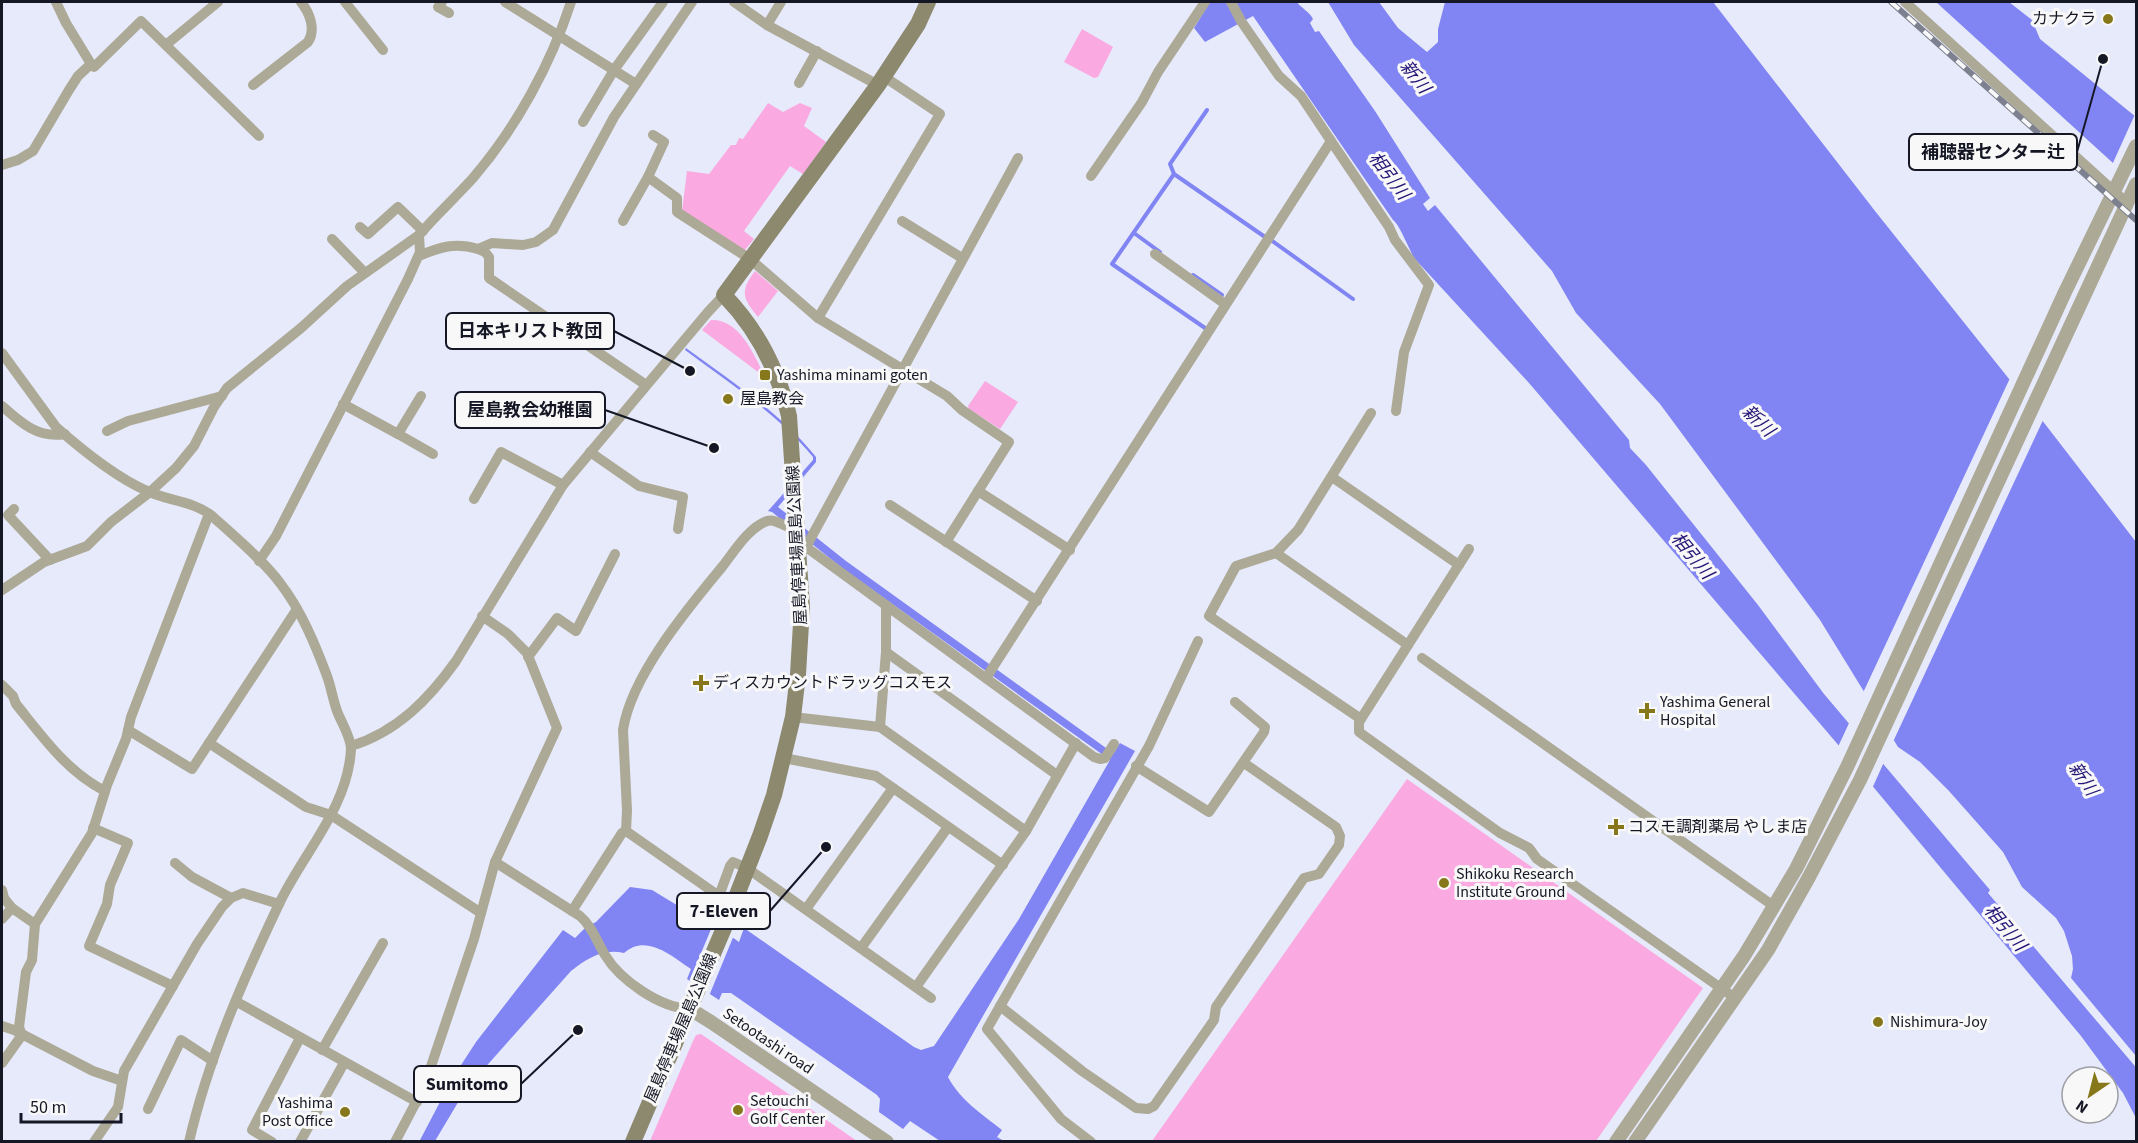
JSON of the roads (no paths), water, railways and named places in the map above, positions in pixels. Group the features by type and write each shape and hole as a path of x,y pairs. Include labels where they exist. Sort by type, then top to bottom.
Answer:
{"main road":[{"path":"724,295 881,81 918,24 928,2"},
{"name":"屋島停車場屋島公園線","path":"633,1142 724,928 767,816 793,717 798,674 801,618 800,541 792,436 784,394 767,352 739,311 724,295"}],"street":[{"path":"56,2 66,23 94,67 141,21 259,136"},
{"path":"167,44 218,2"},
{"path":"253,85 308,42 312,36 312,25 301,2"},
{"path":"345,2 383,50"},
{"path":"505,2 636,84"},
{"path":"2,588 50,560 87,546 111,522 150,492 176,468 194,446 227,388 302,328 347,286 421,233 442,208 473,178 526,102 571,2"},
{"path":"583,122 614,70 663,2"},
{"path":"478,249 492,243 523,245 536,242 553,230 614,117 692,2"},
{"path":"734,2 767,25 881,81 940,114 818,318"},
{"path":"767,25 781,2"},
{"path":"1091,176 1142,102 1158,72 1205,2"},
{"path":"1231,2 1241,21 1279,76 1301,96 1389,227 1395,240 1429,285 1404,351 1396,411"},
{"path":"1905,2 2127,203"},
{"path":"436,3 449,13"},
{"path":"799,83 817,51"},
{"path":"2,165 18,160 33,151 78,76 91,64"},
{"path":"623,221 648,177 664,142 653,135"},
{"path":"988,677 1331,141"},
{"path":"1616,1142 1722,989 1775,907 1848,765 2066,292 2136,146"},
{"path":"800,541 903,369 1018,159"},
{"path":"648,177 677,198 677,212 750,259 818,318 947,396 962,410 1009,442 946,542"},
{"path":"1635,1142 1767,950 1809,878 1860,780 2135,187"},
{"path":"259,561 276,536 419,256 421,233 398,207 368,234 360,227"},
{"path":"902,221 962,258"},
{"path":"332,239 365,273"},
{"path":"419,256 452,245 466,245 485,252 489,257 489,278 646,386"},
{"path":"1155,254 1225,304"},
{"path":"1170,279 1176,270"},
{"path":"351,746 377,735 412,712 436,689 456,661 563,485 724,295"},
{"path":"2,353 56,427 94,459 150,492 187,502 209,514 279,582 297,609 327,676 337,712 351,746 344,787 321,835 291,880 279,904 213,1061 196,1112 193,1140"},
{"path":"107,431 129,421 222,396"},
{"path":"398,434 421,396"},
{"path":"343,404 433,454"},
{"path":"2,406 23,425 56,436 65,434"},
{"path":"1361,719 1209,616 1236,566 1276,553 1298,530 1371,413"},
{"path":"474,499 501,452 563,485"},
{"path":"590,452 639,486 682,496 678,528"},
{"path":"1332,477 1459,565"},
{"path":"978,491 1070,550"},
{"path":"890,505 1037,601"},
{"path":"14,508 8,515 50,560"},
{"path":"22,1035 19,1027 24,983 32,960 35,924 68,873 93,828 209,514"},
{"path":"626,831 623,730 627,712 641,681 680,621 751,532 768,520 775,521 1094,757 1105,758 1114,744"},
{"path":"1469,549 1359,722 1359,732 1500,833 1529,848 1537,859 1735,998"},
{"path":"1276,553 1408,645"},
{"path":"528,657 557,618 576,631 615,554"},
{"path":"880,727 886,652 886,605"},
{"path":"128,730 192,769 297,609"},
{"path":"395,1142 424,1087 481,913 495,862 557,728 528,657 508,634 482,616"},
{"path":"1091,1142 1061,1119 987,1029 1149,746 1198,641"},
{"path":"886,652 1057,775"},
{"path":"1422,658 1775,907"},
{"path":"2,685 13,696 16,704 52,749 92,784 105,791"},
{"path":"1136,766 1209,812 1264,732 1265,727 1235,702"},
{"path":"793,717 880,727 1026,831"},
{"path":"209,743 306,807 331,815 481,913"},
{"path":"916,987 1003,866 1076,744"},
{"path":"784,758 876,776 1003,866"},
{"path":"1000,1005 1082,1071 1136,1108 1148,1110 1154,1106 1214,1020 1216,1008 1304,878 1319,874 1339,845 1340,836 1336,827 1244,763"},
{"path":"806,909 893,788"},
{"path":"861,948 948,827"},
{"path":"93,828 128,843 110,885 106,904 89,946 173,986"},
{"path":"626,831 719,896 730,866 734,862 747,868 931,998"},
{"path":"572,911 622,833 626,831"},
{"path":"495,862 572,911 588,924 612,966 628,980 664,1005 677,1009 690,1009"},
{"path":"175,863 192,877 231,898"},
{"path":"2,890 4,898 12,908 35,924"},
{"path":"94,1142 117,1107 124,1071 222,907 231,898 243,893 279,904"},
{"path":"2,919 12,908"},
{"path":"322,1050 383,943"},
{"path":"237,1002 417,1102"},
{"name":"Setootashi road","path":"690,1009 886,1142"},
{"path":"2,1026 93,1071 122,1081"},
{"path":"2,1063 22,1035"},
{"path":"272,1142 252,1130 300,1038"},
{"path":"148,1109 181,1040 213,1061"},
{"path":"300,1142 344,1063"}],"water":[{"name":"相引川","path":"1210,2 1297,2 1310,14 1313,19 1310,23 1315,32 1319,31 1375,111 1430,198 1423,204 1428,211 1435,205 1629,440 1630,448 1758,605 1824,694 2134,1065 2136,1068 2136,1118 2120,1089 2120,1065 2102,1065 2081,1036 1840,747 1529,383 1415,259 1399,227 1253,16 1205,42 1194,28"},
{"name":"新川","path":"1328,2 1379,2 1398,28 1427,52 1438,42 1438,29 1445,2 1713,2 2136,542 2136,1056 2071,978 2072,956 2064,931 2056,918 2022,887 2003,852 1949,791 1920,762 1898,747 1820,620 1660,404 1576,313 1552,271 1354,45"},
{"path":"1936,2 2009,2 2032,20 2040,39 2136,117 2136,184"},
{"path":"686,348 772,412 816,457 816,462 778,507 846,561 1106,748 1114,753 1120,743 1135,751 948,1077 965,1100 1002,1130 997,1137 1004,1141 940,1141 910,1121 903,1129 879,1112 880,1099 877,1095 731,993 722,993 719,1000 687,979 691,969 684,964 659,949 641,945 632,947 624,953 610,952 596,955 571,971 466,1089 435,1141 419,1142 452,1079 476,1042 563,930 575,938 586,927 596,922 630,887 652,890 685,910 704,917 739,942 744,928 914,1047 921,1050 934,1046 1019,919 1110,760 842,568 768,511 813,460 813,457 769,413 685,350"}],"waterway":[{"path":"1207,110 1170,164 1174,174 1265,237"},
{"path":"1174,174 1112,264 1205,328"},
{"path":"1134,233 1160,252"},
{"path":"1271,240 1353,299"},
{"path":"1193,275 1222,295"}],"railway":[{"path":"1891,2 2136,220"}],"place":[{"name":"カナクラ","path":"2108,19"},
{"name":"補聴器センター辻","path":"2103,59"},
{"name":"日本キリスト教団","path":"690,371"},
{"name":"Yashima minami goten","path":"765,375"},
{"name":"屋島教会","path":"728,399"},
{"name":"屋島教会幼稚園","path":"714,448"},
{"name":"ディスカウントドラッグコスモス","path":"701,683"},
{"name":"Yashima General Hospital","path":"1647,711"},
{"name":"コスモ調剤薬局 やしま店","path":"1616,827"},
{"name":"7-Eleven","path":"826,847"},
{"name":"Shikoku Research Institute Ground","path":"1444,883"},
{"name":"Nishimura-Joy","path":"1878,1022"},
{"name":"Sumitomo","path":"578,1030"},
{"name":"Setouchi Golf Center","path":"738,1110"},
{"name":"Yashima Post Office","path":"345,1112"}]}
